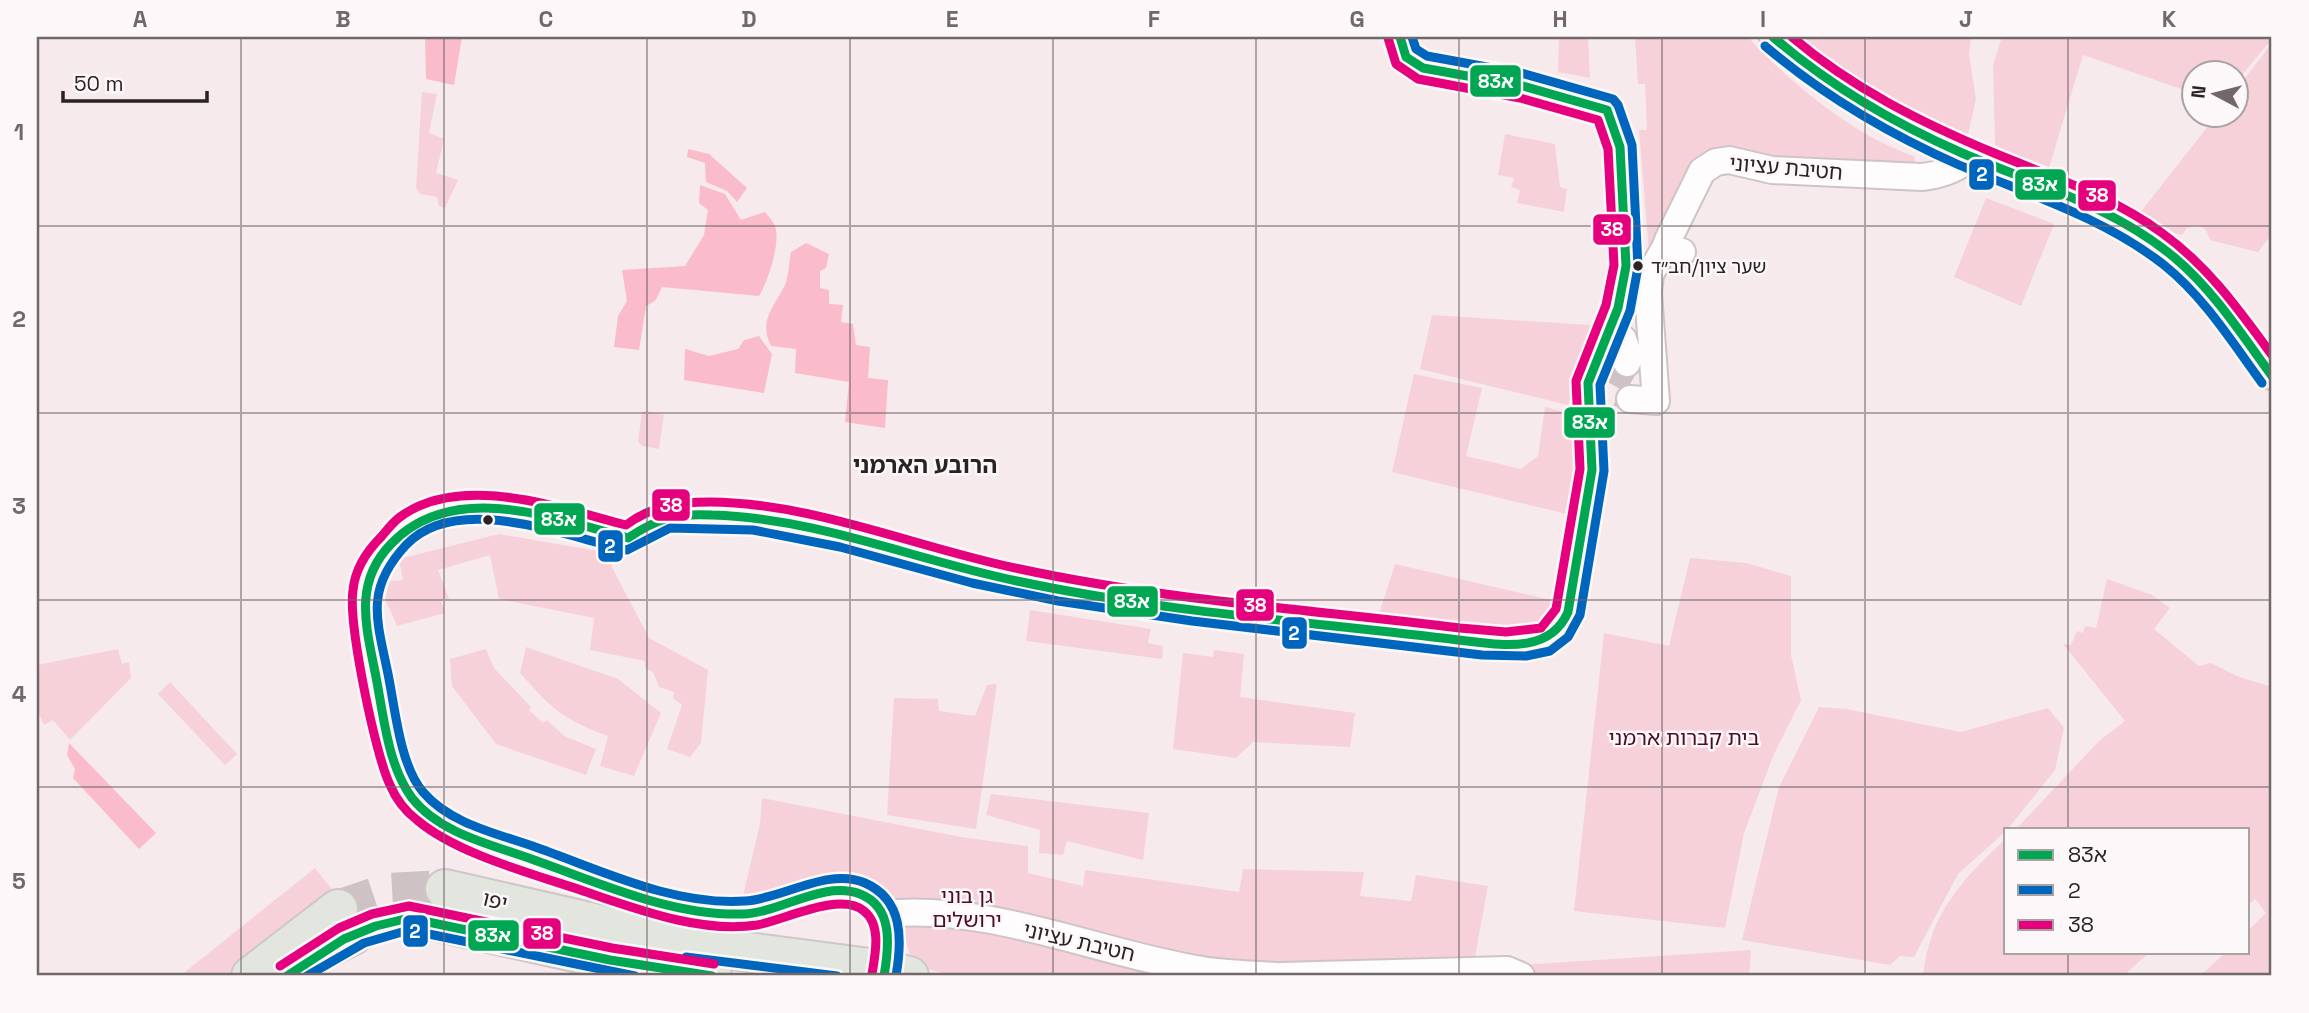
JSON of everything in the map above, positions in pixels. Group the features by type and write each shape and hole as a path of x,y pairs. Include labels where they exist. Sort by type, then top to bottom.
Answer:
{"highway":[{"name":"יפו","path":"606,962 442,906 606,962"},
{"path":"251,976 299,936 346,922 318,952 287,976"},
{"path":"606,962 725,950 893,974"},
{"path":"606,962 688,975"}],"street":[{"path":"1773,37 1824,80 1860,103 1970,156 2080,201 2153,241 2217,298 2272,376"},
{"path":"1240,616 1525,644 1551,636 1563,626 1569,612 1592,470 1588,383 1611,328 1626,266 1620,148 1606,110 1522,86 1423,68 1411,63 1402,46"},
{"name":"חטיבת עציוני","path":"1630,399 1656,401 1650,274 1673,250 1702,171 1716,162 1729,160 1772,170 1922,177 1936,176 1962,165 1970,156"},
{"path":"1611,328 1623,338 1629,357 1627,363"},
{"path":"893,974 887,926 882,914 871,900 856,894 833,892 747,914 695,911 626,891 455,830 415,803 402,785 395,764 364,606 369,572 391,541 412,522 464,509 515,509 628,538 666,516 747,517 856,540 927,559"},
{"path":"1014,580 1161,605"},
{"name":"חטיבת עציוני","path":"882,914 916,911 965,915 1196,969 1276,976"},
{"path":"1281,976 1507,970 1521,976"}],"green space":[{"path":"1559,37 1588,37 1590,78 1558,72"},
{"path":"1635,37 1748,37 1783,72 1824,106 1869,136 1914,156 1917,168 1716,152 1703,156 1685,172 1664,234 1650,264 1639,130 1647,130 1645,84 1638,84"},
{"path":"1792,37 1971,37 1969,55 1976,99 1967,139 1945,124 1884,98"},
{"path":"2002,37 2272,37 2250,65 2250,60 2180,60 2180,89 2083,55 2048,171 1995,145 1993,65"},
{"path":"2272,43 2272,234 2258,252 2210,240 2206,230 2198,225 2187,228 2182,235 2132,223 2205,130 2250,130 2250,72"},
{"path":"422,92 437,94 429,133 444,139 436,173 458,180 445,208 439,206 437,197 420,194 416,188"},
{"path":"1505,134 1555,144 1560,187 1567,189 1564,212 1517,203 1520,190 1511,187 1514,178 1498,175"},
{"path":"1986,198 2054,224 2021,306 1954,277"},
{"path":"1432,315 1590,325 1592,332 1568,405 1420,369"},
{"path":"1414,374 1482,388 1466,456 1521,469 1538,456 1545,407 1568,413 1568,421 1581,432 1582,447 1571,515 1392,472"},
{"path":"642,412 664,415 659,449 642,446 638,442"},
{"path":"499,534 604,552 649,638 708,670 701,743 690,757 667,749 682,705 673,698 674,692 659,687 653,672 645,668 645,661 590,650 594,618 499,599 490,555 438,570 449,599 441,601 445,613 397,626 385,598 390,581 403,580 399,559"},
{"name":"בית קברות ארמני","path":"1690,558 1746,563 1791,576 1791,655 1801,700 1774,754 1744,833 1725,928 1574,911 1604,633 1669,646"},
{"path":"1395,564 1555,601 1554,618 1540,629 1522,629 1379,614"},
{"path":"2107,579 2152,595 2170,608 2154,629 2199,666 2211,663 2239,677 2272,687 2272,976 2200,976 2224,954 2250,954 2250,929 2266,913 2255,899 2250,902 2250,828 2017,828 2099,741 2125,721 2063,644 2071,645 2077,631 2083,633 2085,626 2096,628"},
{"path":"1030,610 1151,629 1148,643 1163,646 1162,659 1026,641"},
{"path":"526,647 618,679 661,713 634,776 600,766 608,736 559,712 520,673"},
{"path":"118,649 122,664 129,662 131,678 70,740 53,720 44,725 37,709 37,665"},
{"path":"486,649 494,668 543,723 547,720 564,736 596,749 586,775 496,744 452,686 450,659"},
{"path":"1214,650 1244,654 1240,697 1355,713 1350,747 1253,742 1236,758 1173,749 1183,653 1213,657"},
{"path":"170,682 237,754 225,765 158,694"},
{"path":"997,684 976,829 887,815 894,698 938,699 939,711 975,716 987,685"},
{"path":"1819,707 1846,709 1961,732 2048,708 2064,728 2055,770 2008,828 2004,828 2004,833 1958,874 1914,957 1900,956 1890,965 1742,940 1779,787"},
{"path":"991,794 1149,813 1143,860 1067,841 1063,855 1039,853 1040,830 986,815"},
{"name":"גן בוני ירושלים","path":"762,798 961,837 1028,846 1028,873 1083,886 1085,870 1239,892 1243,869 1364,872 1360,896 1411,901 1416,875 1488,886 1475,957 1521,965 1751,950 1749,976 951,976 913,964 890,892 875,880 849,874 793,895 741,904 760,824"},
{"path":"2004,841 2004,954 2148,954 2123,976 1923,976 1932,934 1951,899 1976,868"},
{"path":"315,868 341,901 241,976 180,976"}],"shaded area":[{"path":"425,37 462,37 454,85 426,79"},
{"path":"688,149 709,154 747,188 737,202 727,191 706,182 705,163 687,157"},
{"path":"700,185 725,194 741,220 765,212 773,222 776,233 775,252 763,289 759,296 662,287 655,301 646,306 639,350 614,347 618,316 627,301 622,270 685,266 704,235 708,210 699,203"},
{"path":"806,243 829,254 826,268 820,271 820,288 829,290 829,304 843,305 841,322 853,324 856,345 870,347 868,378 888,380 885,428 845,422 849,382 795,373 796,349 771,346 767,337 769,314 785,285 791,252"},
{"path":"759,336 772,354 764,393 684,380 685,349 709,356 738,349 744,340"},
{"path":"69,743 156,833 139,849 73,778 75,769 67,755"}],"tunnel":[{"path":"1627,363 1612,390 1630,399"},
{"path":"927,559 1014,580"},
{"path":"1161,605 1240,616"},
{"path":"338,909 388,892 445,889"},
{"path":"353,935 395,922 439,922"}],"transit line":[{"name":"83א","path":"1400,37 1406,57 1423,68 1523,86 1607,110"},
{"name":"2","path":"896,976 899,936 894,911 878,890 865,883 850,879 820,881 745,901 692,898 639,885 477,827 447,813 434,803 415,780 399,734 378,618 377,604 385,575 406,545 428,529 454,521 483,519 513,522 627,550 670,528 753,530 840,547 972,583 1058,601 1192,621 1482,655 1526,656 1550,651 1568,637 1580,615 1604,471 1600,385 1630,311 1638,267 1632,145 1618,105 1613,99 1525,74 1427,56 1416,49 1412,37"},
{"name":"83א","path":"1773,37 1817,72 1911,129 2099,210 2151,240 2175,258 2202,285 2227,314 2272,376"},
{"name":"38","path":"1792,37 1863,88 1914,117 2081,188 2143,220 2179,246 2208,274 2272,355"},
{"name":"38","path":"872,974 876,941 873,924 864,911 854,906 827,905 757,925 737,927 696,924 654,914 478,855 435,833 413,816 405,809 390,785 377,746 364,688 353,607 354,583 362,561 400,517 425,504 452,497 481,495 511,498 542,503 626,525 646,513 666,506 710,502 750,504 828,518 1020,569 1129,589 1460,628 1506,632 1541,628 1556,609 1580,469 1576,381 1606,305 1614,265 1608,149 1598,120 1520,98 1418,79 1396,64 1388,38"},
{"name":"2","path":"1765,46 1810,81 1882,127 1959,165 2091,220 2141,248 2192,291 2262,383"},
{"name":"83א","path":"884,976 888,941 884,918 879,908 860,894 831,891 743,914 690,910 638,897 487,844 453,830 424,811 412,798 396,769 383,717 366,618 367,587 372,572 391,544 416,524 444,513 473,508 536,514 628,538 658,521 677,516 751,518 828,532 1017,581 1127,601 1489,644 1535,641 1548,636 1568,612 1592,470 1588,383 1618,308 1626,266 1620,147 1607,110"},
{"name":"38","path":"280,966 339,928 372,914 409,906 612,948 714,964"},
{"name":"83א","path":"287,976 344,939 376,926 409,918 610,960 712,976"},
{"name":"2","path":"307,976 364,943 409,930 635,976"},
{"name":"2","path":"686,957 837,976"}],"place":[{"name":"שער ציון/חב״ד","path":"1638,266"}],"district":[{"name":"הרובע הארמני","path":"925,465"}]}
